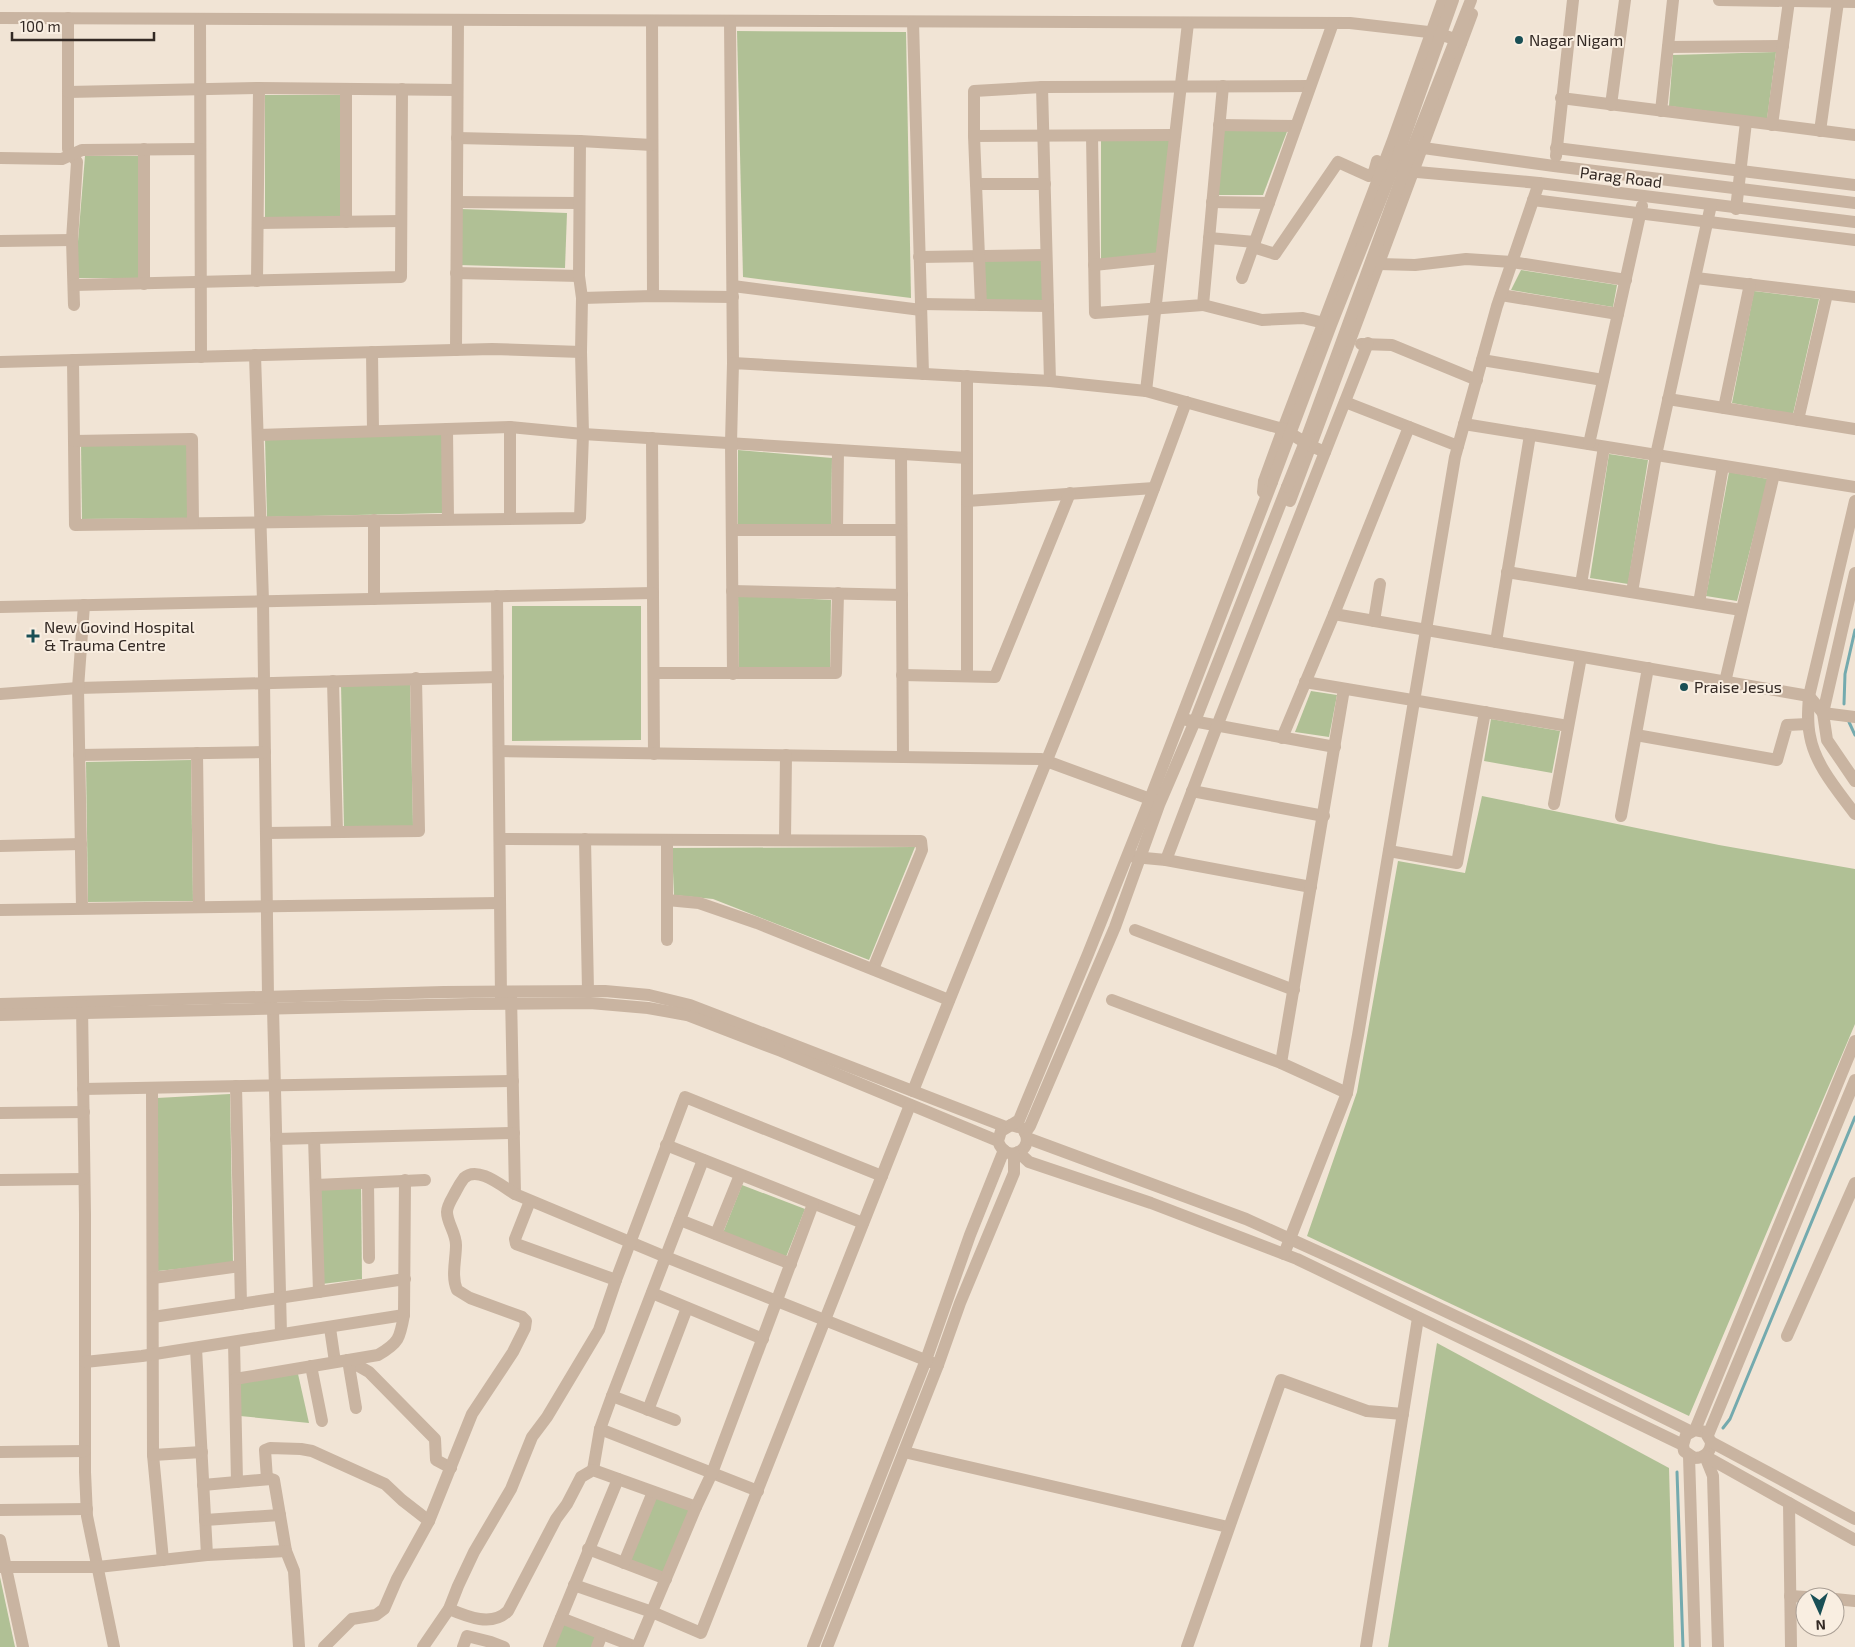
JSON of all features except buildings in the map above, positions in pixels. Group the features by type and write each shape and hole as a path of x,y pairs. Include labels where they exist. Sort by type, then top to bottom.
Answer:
{"street":[{"path":"1209,238 1254,245 1275,254 1338,162 1369,176 1372,175 1443,0"},
{"path":"1009,1149 1024,1148 1026,1135 1115,927 1150,799 1396,160 1453,0"},
{"path":"827,1647 904,1452 970,1234 1009,1149 1001,1131 1019,1120 1195,721 1314,419 1408,160 1471,0"},
{"path":"1273,524 1286,513 1462,43 1476,0"},
{"path":"1573,0 1555,158 1845,192"},
{"path":"1611,105 1625,0"},
{"path":"1661,111 1673,0"},
{"path":"1719,0 1855,2"},
{"path":"1772,125 1789,1"},
{"path":"1820,131 1838,2"},
{"path":"0,18 1333,23 1358,24 1436,34 1462,43"},
{"path":"68,18 68,149 77,162 72,240 74,305"},
{"path":"200,19 201,357"},
{"path":"456,350 458,20"},
{"path":"652,21 654,296"},
{"path":"730,21 733,292 731,443 733,674"},
{"path":"913,22 923,374"},
{"path":"1146,391 1188,23"},
{"path":"1242,278 1333,23"},
{"path":"1261,510 1264,481 1393,140 1428,33"},
{"path":"1668,46 1783,46"},
{"path":"1203,305 1223,86"},
{"path":"981,305 974,91 1042,87 1310,86"},
{"path":"1042,87 1050,381"},
{"path":"68,92 258,88 457,90"},
{"path":"257,281 258,88"},
{"path":"346,88 346,222"},
{"path":"74,285 401,277 402,89"},
{"path":"1561,98 1855,135"},
{"path":"1736,209 1746,122"},
{"path":"1219,125 1296,126"},
{"path":"974,136 1175,135"},
{"path":"1092,136 1095,313 1203,305 1262,320 1303,318 1324,324"},
{"path":"457,138 580,141 652,146"},
{"name":"Parag Road","path":"1393,140 1422,149 1555,158 1845,192 1855,203"},
{"path":"73,360 75,525 580,518 583,434 582,298 579,276 580,141"},
{"path":"144,149 144,284"},
{"path":"0,158 62,159 82,150 200,149"},
{"name":"Parag Road","path":"1383,166 1414,172 1539,184 1855,222"},
{"path":"976,184 1045,184"},
{"path":"1284,1254 1347,1093 1458,446 1501,295 1539,184"},
{"path":"1589,444 1644,197"},
{"path":"1533,200 1855,240"},
{"path":"457,202 579,203"},
{"path":"1212,202 1269,203"},
{"path":"1632,592 1656,455 1709,222 1711,205"},
{"path":"258,224 402,221"},
{"path":"0,240 72,240"},
{"path":"919,257 1046,255"},
{"path":"1094,265 1161,258"},
{"path":"1379,264 1415,265 1466,259 1512,262 1626,280"},
{"path":"456,273 579,276"},
{"path":"1696,278 1855,297"},
{"path":"1724,408 1750,284"},
{"path":"582,298 733,292 921,307 981,305 1048,306"},
{"path":"1798,420 1827,294"},
{"path":"1501,295 1618,314"},
{"path":"1349,345 1368,343 1392,345 1477,380"},
{"path":"1166,860 1216,726 1368,343"},
{"path":"0,362 492,349 581,352"},
{"path":"372,352 373,431"},
{"path":"255,355 263,601 267,905 275,1086 281,1334"},
{"path":"1482,360 1603,380"},
{"path":"733,363 1050,381 1146,391 1283,429 1325,452"},
{"path":"967,376 967,676"},
{"path":"1668,399 1855,429"},
{"path":"913,1091 1048,761 1186,402"},
{"path":"1345,402 1458,446"},
{"path":"1464,424 1855,487"},
{"path":"258,435 510,427 583,434 967,458"},
{"path":"510,427 510,518"},
{"path":"1282,738 1409,427"},
{"path":"447,429 448,519"},
{"path":"1496,642 1530,435"},
{"path":"652,438 654,754"},
{"path":"74,441 192,439 193,523"},
{"path":"1581,584 1604,447"},
{"path":"837,530 838,450"},
{"path":"901,454 903,757"},
{"path":"1700,604 1723,466"},
{"path":"1725,682 1774,474"},
{"path":"967,501 1154,488"},
{"path":"902,675 995,677 1070,493"},
{"path":"1855,501 1809,696 1808,724 1810,738 1821,766 1855,814"},
{"path":"374,520 374,599"},
{"path":"732,530 902,530"},
{"path":"1507,572 1741,610"},
{"path":"1855,574 1823,713 1827,740 1855,781"},
{"path":"1374,621 1380,584"},
{"path":"732,591 902,594"},
{"path":"0,607 653,593"},
{"path":"654,673 836,674 838,593"},
{"path":"497,596 500,902 513,1081 515,1194"},
{"path":"82,908 78,688 84,605"},
{"path":"1334,614 1809,696 1823,713 1855,717"},
{"path":"1554,804 1581,657"},
{"path":"1621,816 1648,668"},
{"path":"0,694 78,688 498,676"},
{"path":"266,832 419,832 416,678"},
{"path":"333,681 337,832"},
{"path":"1306,682 1568,726"},
{"path":"1282,1064 1344,689"},
{"path":"1389,851 1457,863 1485,712"},
{"path":"1181,718 1335,747"},
{"path":"1636,735 1777,760 1787,725 1808,724"},
{"path":"499,751 1042,758 1150,799"},
{"path":"79,755 265,752"},
{"path":"197,753 199,906"},
{"path":"785,840 786,756"},
{"path":"1192,791 1324,816"},
{"path":"500,839 921,841 922,850 873,969"},
{"path":"586,839 588,991"},
{"path":"666,940 667,840"},
{"path":"0,846 81,844"},
{"path":"1134,856 1166,860 1311,887"},
{"path":"667,900 699,903 757,923 949,1000"},
{"path":"0,910 500,902"},
{"path":"1135,930 1294,990"},
{"path":"0,1004 82,1007 506,997 588,991 649,995 690,1005 913,1091 1008,1126 1019,1127 1026,1135 1246,1219 1523,1348 1693,1431 1702,1431 1710,1438 1855,1519"},
{"path":"631,1006 632,993"},
{"path":"506,997 631,1006 688,1015 910,1104 1009,1149 1029,1162 1151,1203 1284,1254 1686,1450 1694,1458 1705,1456 1709,1452 1710,1438 1855,1080"},
{"path":"1112,1000 1282,1064 1347,1093"},
{"path":"0,1015 82,1007"},
{"path":"82,1007 87,1508 114,1647"},
{"path":"1695,1647 1686,1450 1683,1440 1693,1431 1855,1041"},
{"path":"83,1089 513,1081"},
{"path":"236,1086 241,1304"},
{"path":"152,1088 153,1455 163,1560"},
{"path":"423,1647 450,1609 458,1586 474,1552 511,1489 532,1437 547,1417 599,1330 685,1097 882,1176"},
{"path":"574,1585 652,1612 701,1633 910,1104"},
{"path":"0,1113 84,1112"},
{"path":"276,1139 514,1133"},
{"path":"314,1138 319,1292"},
{"path":"666,1146 863,1223"},
{"path":"593,1470 600,1429 703,1160"},
{"path":"324,1647 352,1619 370,1618 381,1612 429,1521 472,1414 513,1352 526,1325 522,1317 470,1298 457,1290 454,1277 455,1236 447,1214 447,1208 463,1179 469,1175 478,1174 515,1194 666,1257 932,1362"},
{"path":"716,1234 740,1174"},
{"path":"0,1180 84,1179"},
{"path":"235,1379 378,1355 393,1346 401,1333 404,1315 405,1180"},
{"path":"316,1186 425,1180"},
{"path":"368,1182 369,1258"},
{"path":"1787,1336 1855,1183"},
{"path":"530,1200 515,1240 516,1244 616,1280"},
{"path":"561,1618 637,1647 712,1473 814,1204"},
{"path":"680,1220 791,1264"},
{"path":"153,1278 240,1266"},
{"path":"153,1317 405,1279"},
{"path":"652,1293 762,1339"},
{"path":"648,1410 686,1308"},
{"path":"85,1362 196,1348 404,1315"},
{"path":"1366,1647 1418,1318"},
{"path":"330,1328 335,1362"},
{"path":"234,1342 237,1482"},
{"path":"196,1348 207,1555"},
{"path":"348,1360 369,1372 435,1439 436,1460 451,1468"},
{"path":"348,1360 356,1408"},
{"path":"814,1647 932,1362"},
{"path":"311,1366 322,1421"},
{"path":"1187,1647 1280,1380 1367,1411 1403,1414"},
{"path":"612,1396 675,1420"},
{"path":"600,1429 758,1491"},
{"path":"267,1479 266,1450 270,1448 306,1450 385,1484 429,1521"},
{"path":"0,1452 85,1451"},
{"path":"153,1455 202,1452"},
{"path":"904,1452 1228,1528"},
{"path":"1705,1456 1855,1540"},
{"path":"1705,1456 1713,1476 1718,1647"},
{"path":"450,1609 471,1618 482,1620 502,1617 508,1611 556,1518 567,1504 581,1477 593,1470"},
{"path":"593,1470 696,1507"},
{"path":"549,1647 618,1479"},
{"path":"203,1485 274,1480 286,1551 294,1571 299,1647"},
{"path":"624,1563 654,1492"},
{"path":"1789,1503 1791,1647"},
{"path":"0,1510 87,1508"},
{"path":"205,1520 280,1515"},
{"path":"0,1540 3,1567 23,1647"},
{"path":"588,1549 666,1579"},
{"path":"3,1567 98,1566 207,1555 286,1551"},
{"path":"1790,1596 1795,1596"},
{"path":"597,1647 602,1634"},
{"path":"463,1647 467,1636 504,1647"}],"green space":[{"path":"737,31 906,32 911,298 743,277"},
{"path":"1776,52 1767,119 1669,106 1673,55"},
{"path":"265,95 341,95 341,218 265,218"},
{"path":"1288,129 1263,195 1217,195 1224,130"},
{"path":"1101,136 1171,136 1157,254 1101,260"},
{"path":"85,156 139,156 138,278 75,278"},
{"path":"461,209 567,213 565,268 459,265"},
{"path":"978,256 1042,256 1042,302 978,303"},
{"path":"1521,270 1617,285 1613,307 1511,290"},
{"path":"1754,291 1819,299 1793,414 1732,403"},
{"path":"442,434 444,513 267,517 265,438"},
{"path":"188,442 189,518 82,519 81,444"},
{"path":"738,450 832,458 831,524 738,525"},
{"path":"1609,454 1648,460 1628,584 1590,578"},
{"path":"1729,472 1768,479 1737,601 1706,596"},
{"path":"738,595 831,600 830,667 739,668"},
{"path":"512,606 641,606 641,740 512,741"},
{"path":"410,683 413,826 344,828 341,684"},
{"path":"1311,691 1337,695 1329,737 1295,732"},
{"path":"1491,719 1560,731 1552,773 1484,761"},
{"path":"191,760 193,901 88,902 86,762"},
{"path":"1482,796 1719,845 1855,869 1855,1024 1689,1416 1307,1236 1357,1092 1398,861 1465,873"},
{"path":"915,847 869,960 713,899 674,895 672,848"},
{"path":"230,1094 233,1263 158,1271 157,1098"},
{"path":"361,1184 362,1279 322,1284 320,1188"},
{"path":"742,1185 805,1209 786,1257 723,1233"},
{"path":"1437,1343 1669,1468 1674,1647 1388,1647"},
{"path":"298,1374 309,1423 240,1416 239,1383"},
{"path":"656,1496 690,1510 664,1575 630,1561"},
{"path":"0,1577 15,1647 0,1647"},
{"path":"563,1624 596,1637 593,1647 554,1647"}],"waterway":[{"path":"1844,704 1845,674 1855,630"},
{"path":"1849,722 1855,735"},
{"path":"1723,1428 1730,1419 1855,1117"},
{"path":"1677,1472 1683,1647"}],"place":[{"name":"Nagar Nigam","path":"1519,40"},
{"name":"New Govind Hospital & Trauma Centre","path":"33,636"},
{"name":"Praise Jesus","path":"1684,687"}]}
